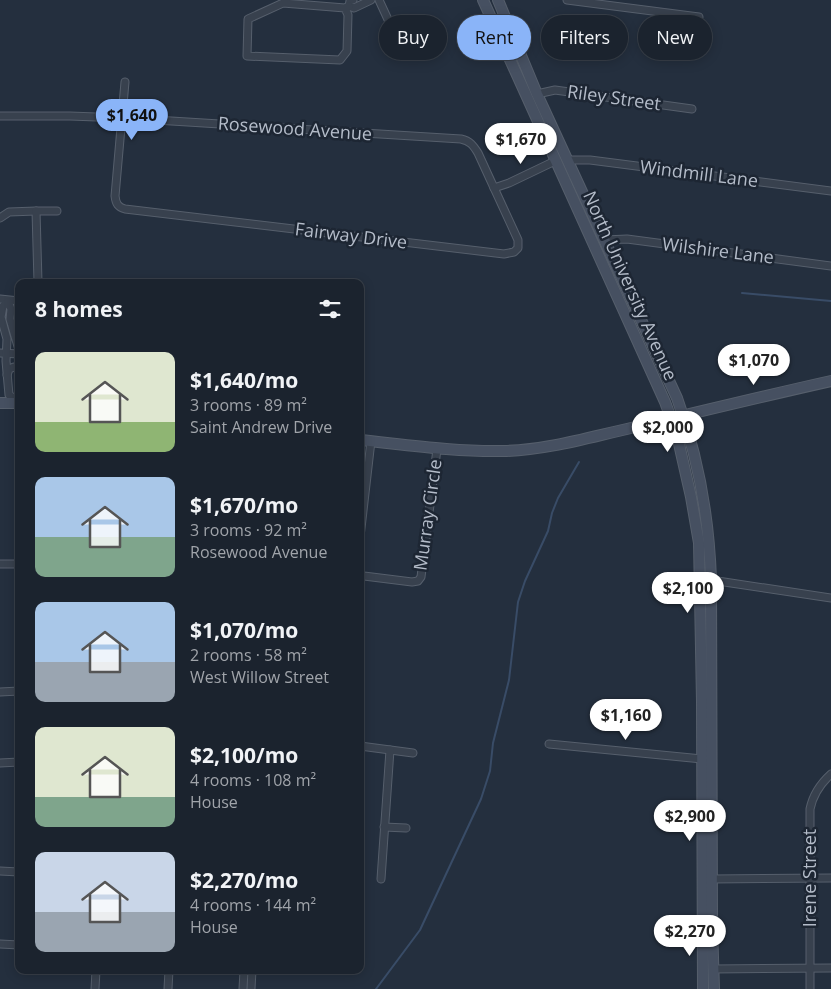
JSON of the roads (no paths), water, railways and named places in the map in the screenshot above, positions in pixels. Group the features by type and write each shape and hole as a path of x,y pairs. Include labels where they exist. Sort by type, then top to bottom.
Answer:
{"main road":[{"name":"North University Avenue","path":"483,0 672,419 691,497 699,543 702,702 703,989"},
{"name":"North University Avenue","path":"498,0 537,94 677,398 704,507 708,530 711,580 714,989"},
{"path":"593,242 605,240"},
{"path":"364,440 437,450 505,451 541,447 568,443 831,381"},
{"path":"0,403 15,401"}],"street":[{"path":"349,5 347,51 340,60 247,56 248,18 283,3 349,5 354,8 360,2 370,0"},
{"path":"379,0 386,15"},
{"path":"567,0 683,15"},
{"path":"123,118 125,82"},
{"name":"Riley Street","path":"537,94 555,90 692,109"},
{"name":"Rosewood Avenue","path":"0,116 123,118 461,139 470,142 475,147 494,188"},
{"name":"Fairway Drive","path":"123,118 116,196 117,205 125,210 511,253 517,250 519,242 494,188"},
{"name":"Windmill Lane","path":"568,160 601,161 831,191"},
{"path":"494,188 556,161"},
{"path":"36,211 38,279"},
{"path":"0,218 9,212 57,211"},
{"name":"Wilshire Lane","path":"605,240 627,239 831,266"},
{"path":"0,299 15,301"},
{"path":"8,301 11,309 10,319 15,336"},
{"path":"8,301 3,306 1,317 7,339 3,353 9,395 15,400"},
{"path":"7,375 9,369 15,367"},
{"path":"364,502 371,441"},
{"name":"Murray Circle","path":"364,576 412,582 418,581 421,577 437,450"},
{"path":"0,564 15,564"},
{"path":"711,580 831,598"},
{"path":"0,692 15,691"},
{"path":"549,744 702,759"},
{"path":"364,747 412,753"},
{"path":"381,879 390,750"},
{"path":"0,763 15,762"},
{"name":"Irene Street","path":"810,989 810,809 816,792 831,774"},
{"path":"384,827 406,828"},
{"path":"0,871 15,872"},
{"path":"712,879 831,878"},
{"path":"0,944 15,945"},
{"path":"713,969 831,968"},
{"path":"96,974 96,989"},
{"path":"168,989 169,974"},
{"path":"243,989 244,974"},
{"path":"251,989 252,974"}],"waterway":[{"path":"742,293 831,301"},
{"path":"376,989 420,930 481,799 490,771 493,743 509,680 518,602 525,581 548,531 558,498 579,462"}]}
